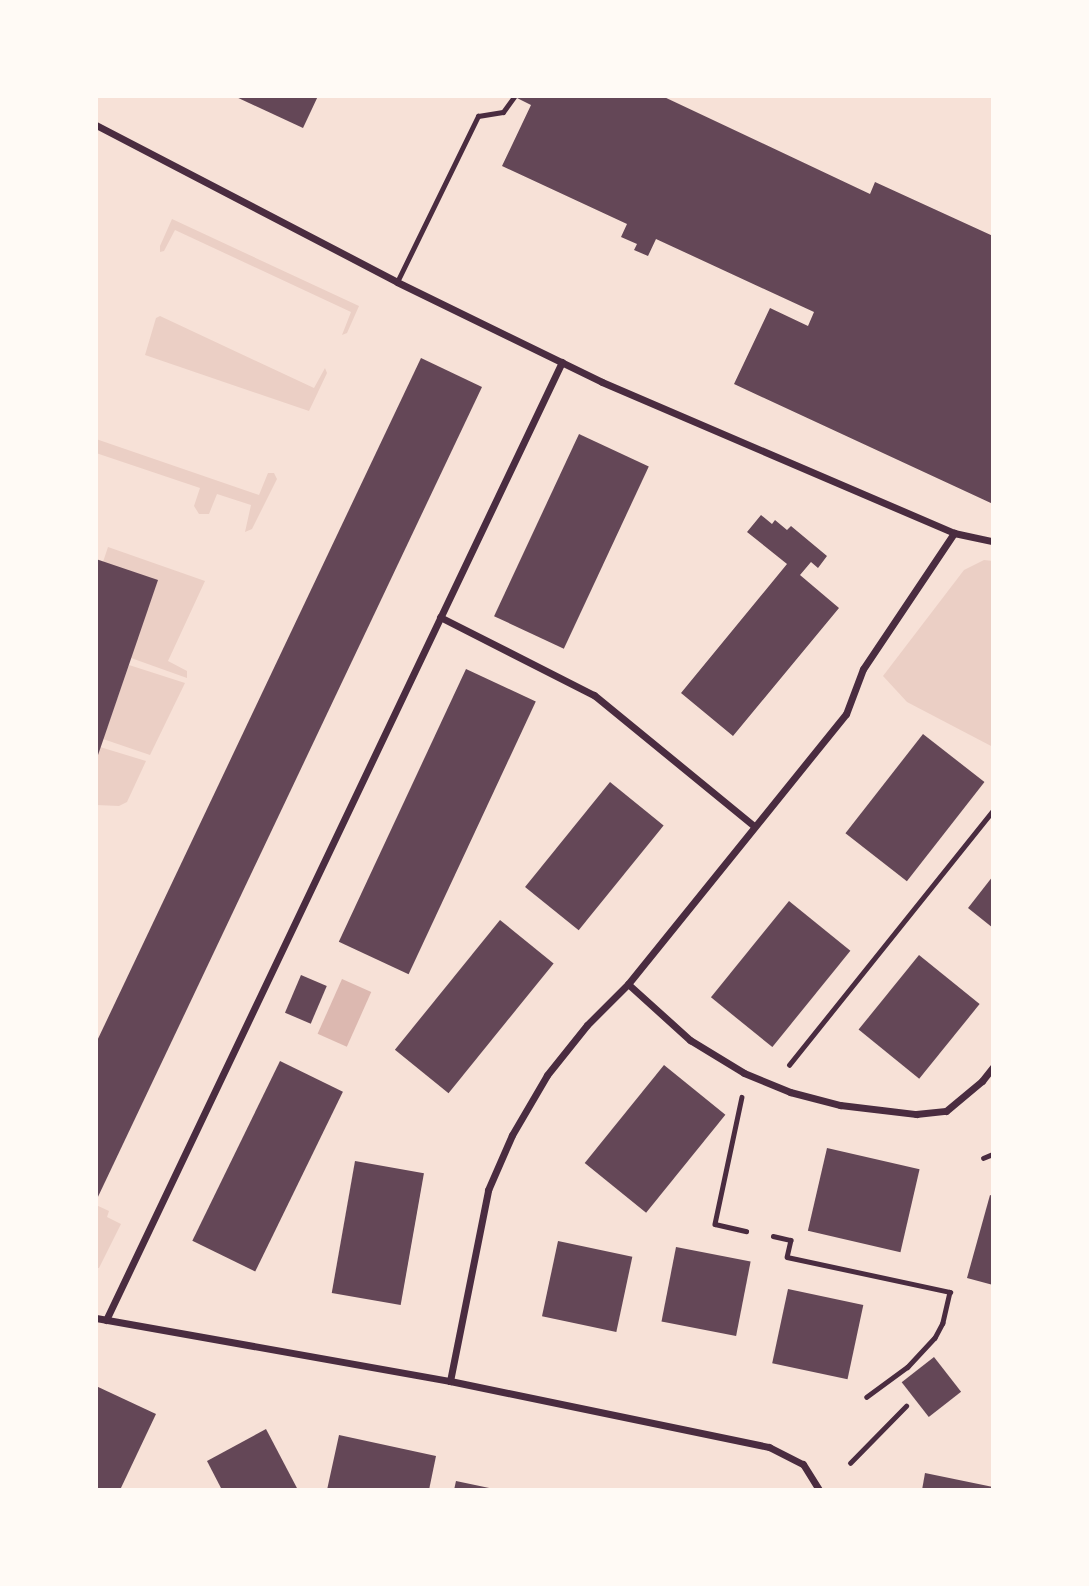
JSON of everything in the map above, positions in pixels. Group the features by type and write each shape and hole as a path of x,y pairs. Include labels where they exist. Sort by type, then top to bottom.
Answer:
{"street":[{"path":"96,125 397,282 562,362 954,533 993,541"},
{"path":"106,1320 562,362"},
{"path":"450,1381 460,1316 488,1190 512,1135 547,1075 587,1024 628,984 753,825 846,714 863,669 954,533"},
{"path":"440,617 594,695 753,825"},
{"path":"628,984 690,1040 744,1073 790,1092 841,1105 916,1114 946,1111 982,1081 993,1066"},
{"path":"96,1318 450,1381 769,1447 803,1464 819,1490"}],"lane":[{"path":"397,282 478,116 503,112 514,97"}],"path":[{"path":"789,1065 993,810"},
{"path":"742,1097 715,1224 746,1231"},
{"path":"983,1158 993,1154"},
{"path":"773,1236 790,1240 786,1257 950,1292 943,1323 935,1338 908,1367 867,1397"},
{"path":"850,1463 906,1406"}],"shaded area":[{"path":"172,219 359,306 347,333 342,335 351,312 175,230 164,251 160,252"},
{"path":"160,316 314,388 325,368 327,373 309,411 145,355 156,318"},
{"path":"96,439 259,495 268,473 274,473 277,479 252,529 245,532 251,505 217,494 209,514 199,514 194,506 200,488 96,453"},
{"path":"108,547 205,581 168,661 187,671 187,678 131,658 103,562"},
{"path":"984,560 993,561 993,747 907,702 883,676 964,570"},
{"path":"129,665 185,683 150,755 103,739"},
{"path":"100,747 146,761 127,802 119,806 96,805 96,759"},
{"path":"342,979 371,992 347,1047 318,1034"},
{"path":"96,1205 109,1211 107,1217 121,1224 99,1268 96,1268"}],"building":[{"path":"234,96 318,96 303,128"},
{"path":"513,96 662,96 870,194 875,182 993,236 993,504 734,384 770,308 808,326 814,312 656,239 648,256 634,250 637,244 621,237 627,224 502,166 531,105"},
{"path":"421,358 482,387 96,1201 96,1043"},
{"path":"579,434 649,467 564,649 494,616"},
{"path":"761,515 772,524 775,520 787,530 791,526 827,556 818,568 811,562 800,575 839,608 733,736 681,693 787,564 747,532"},
{"path":"96,559 158,580 97,758 96,758"},
{"path":"466,669 536,702 409,974 339,942"},
{"path":"923,734 984,782 907,881 845,833"},
{"path":"610,782 664,825 579,930 525,887"},
{"path":"993,876 993,928 968,908"},
{"path":"789,901 850,951 772,1047 711,997"},
{"path":"500,920 554,963 449,1093 395,1050"},
{"path":"919,955 980,1004 919,1079 859,1030"},
{"path":"301,975 327,986 311,1024 285,1013"},
{"path":"280,1061 343,1092 255,1271 192,1241"},
{"path":"664,1065 725,1115 646,1213 585,1163"},
{"path":"827,1148 920,1169 900,1252 808,1231"},
{"path":"355,1161 424,1173 401,1305 332,1293"},
{"path":"990,1195 993,1196 993,1285 967,1278"},
{"path":"558,1241 632,1257 616,1332 542,1316"},
{"path":"676,1247 751,1262 736,1336 661,1322"},
{"path":"788,1289 863,1305 848,1379 772,1363"},
{"path":"934,1357 961,1392 929,1417 902,1382"},
{"path":"96,1386 156,1414 120,1490 96,1490"},
{"path":"266,1429 298,1490 222,1490 207,1461"},
{"path":"339,1435 436,1456 429,1490 327,1490"},
{"path":"925,1473 993,1487 993,1490 922,1490"},
{"path":"456,1481 494,1489 494,1490 454,1490"}]}
